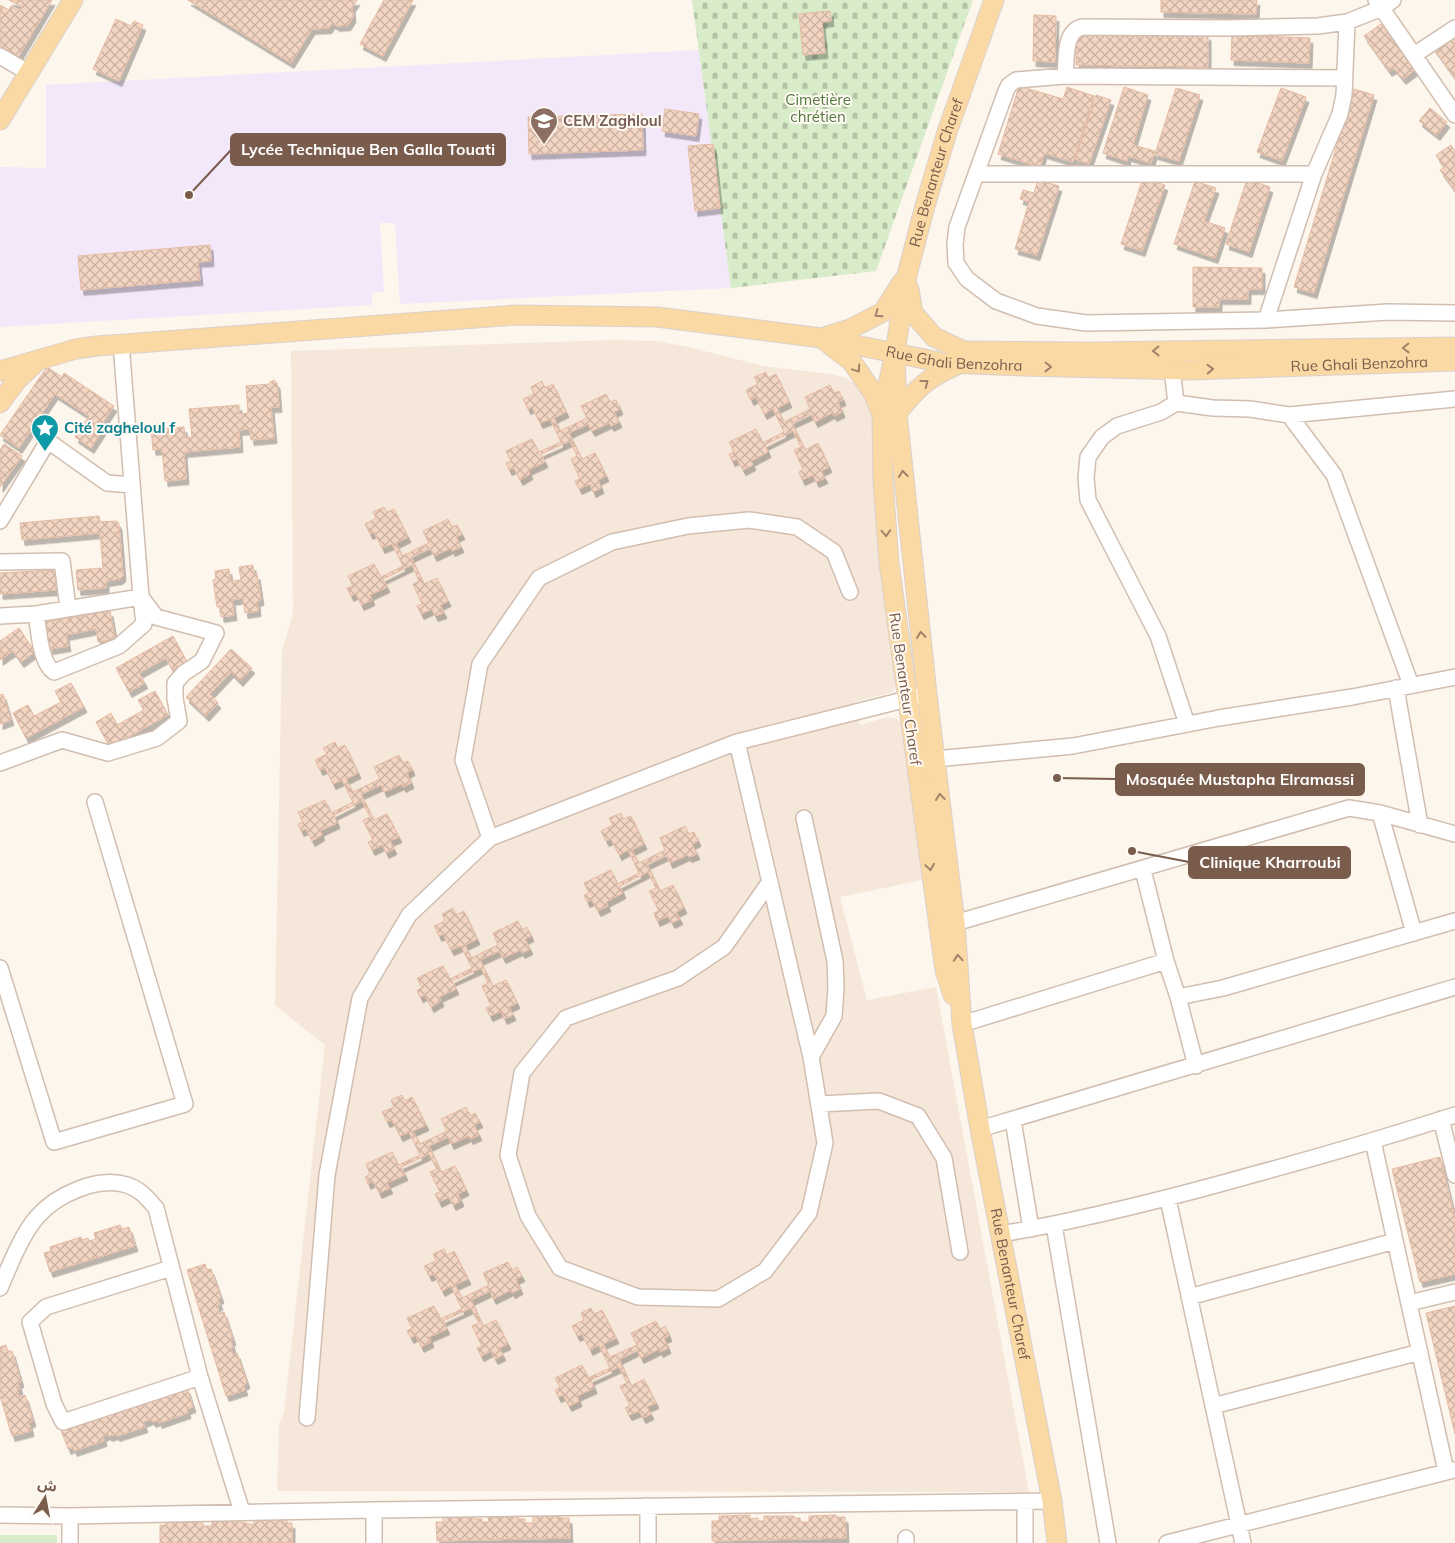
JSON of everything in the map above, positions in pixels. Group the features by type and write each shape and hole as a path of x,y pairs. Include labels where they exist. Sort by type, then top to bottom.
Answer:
{"main road":[{"path":"0,120 73,0"},
{"name":"Rue Benanteur Charef","path":"962,1024 945,970 906,699 889,564 883,481 895,352 907,275 946,132 994,0"},
{"path":"821,338 850,330 883,312 907,275"},
{"path":"821,338 852,362 889,414 938,372 962,357 934,337 913,312 907,275"},
{"name":"Rue Ghali Benzohra","path":"0,371 76,349 121,343 516,315 658,317 821,338 944,363 962,357 1093,352 1455,348"},
{"name":"Rue Ghali Benzohra","path":"962,357 1022,366 1199,370 1455,361"},
{"path":"0,403 18,380 38,360"},
{"name":"Rue Benanteur Charef","path":"889,414 927,694 955,923 962,1024 980,1129 1052,1501 1057,1543"}],"street":[{"path":"1065,76 1068,41 1071,34 1076,29 1082,27 1228,28 1318,26 1347,22 1384,3 1414,55 1455,115"},
{"path":"1266,320 1314,174 1340,114 1344,96 1347,22"},
{"path":"1414,55 1455,28"},
{"path":"0,56 29,73"},
{"path":"1345,78 1065,76 1016,80 1009,85 957,227 955,244 956,263 967,279 996,301 1037,316 1086,322 1266,320 1388,312 1455,313"},
{"path":"976,174 1314,174"},
{"path":"36,614 43,652 48,668 54,672 119,646 144,624 140,597 121,343"},
{"path":"1172,369 1176,403"},
{"path":"1187,724 1158,636 1088,500 1086,478 1088,457 1102,437 1117,426 1161,412 1176,403 1213,408 1250,409 1289,415 1455,399"},
{"path":"1289,415 1334,475 1403,686 1420,825"},
{"path":"0,521 48,441 107,483 132,485"},
{"path":"490,838 463,760 480,664 539,578 612,542 688,526 749,520 797,527 834,552 850,592"},
{"path":"0,562 62,561 68,608"},
{"path":"0,616 36,614 140,597"},
{"path":"0,763 62,740 108,753 157,738 179,721 175,698 175,683 184,673 202,661 216,633 156,617 140,597"},
{"path":"935,759 1073,746 1455,677"},
{"path":"307,1418 327,1175 360,998 409,915 490,838 737,742 927,694"},
{"path":"737,742 811,1057 819,1104 825,1144 809,1213 765,1271 718,1299 638,1297 560,1268 528,1216 508,1155 522,1073 566,1018 678,978 724,947 769,883"},
{"path":"0,968 54,1142 185,1104 96,802"},
{"path":"955,923 1143,870 1349,808 1380,813 1455,834"},
{"path":"1380,813 1414,933"},
{"path":"804,818 835,961 836,988 834,1016 811,1057"},
{"path":"1143,870 1166,961 1178,997 1196,1066"},
{"path":"1178,997 1224,988 1455,921"},
{"path":"962,1024 1166,961"},
{"path":"980,1129 1196,1066 1455,987"},
{"path":"819,1104 879,1101 918,1116 944,1158 960,1252"},
{"path":"1001,1234 1054,1225 1168,1199 1373,1141 1448,1117 1455,1175"},
{"path":"1013,1120 1031,1229"},
{"path":"1167,1543 1450,1470 1420,1352 1373,1141"},
{"path":"0,1288 35,1218 49,1204 84,1187 107,1183 126,1185 143,1193 156,1208 200,1377 242,1512"},
{"path":"1168,1199 1243,1543"},
{"path":"1054,1225 1108,1543"},
{"path":"1189,1297 1395,1240"},
{"path":"171,1268 46,1307 30,1322 54,1404 63,1422 200,1377"},
{"path":"1409,1303 1455,1292"},
{"path":"1213,1406 1420,1352"},
{"path":"0,1515 70,1516 1052,1501"},
{"path":"1024,1502 1025,1543"},
{"path":"648,1506 648,1543"},
{"path":"374,1510 374,1543"},
{"path":"70,1516 70,1543"}],"shaded area":[{"path":"699,50 731,288 400,304 395,223 380,223 384,291 372,293 372,305 0,327 0,167 46,168 46,85"},
{"path":"613,340 657,341 689,347 763,366 831,374 846,378 858,386 867,397 873,415 881,582 896,682 892,692 855,702 860,725 888,717 897,719 904,726 922,880 840,897 867,1000 936,987 1029,1492 277,1491 279,1425 284,1412 325,1045 275,1005 282,651 293,613 291,351"}],"green space":[{"name":"Cimetière chrétien","path":"692,0 973,0 876,271 731,288"},
{"path":"0,1535 57,1535 57,1543 0,1543"}],"building":[{"path":"9,0 52,0 17,59 0,50 0,5 9,10 11,6 19,11 22,7"},
{"path":"188,0 357,0 352,7 353,17 348,25 337,26 332,23 329,28 312,29 291,63"},
{"path":"384,0 413,0 383,56 360,44"},
{"path":"1161,0 1257,0 1256,14 1161,12"},
{"path":"830,11 831,21 822,22 825,53 803,55 799,14"},
{"path":"1034,15 1056,16 1055,62 1033,61"},
{"path":"116,19 131,26 134,21 143,25 119,81 93,69"},
{"path":"1381,24 1415,70 1403,79 1394,68 1389,71 1364,36"},
{"path":"1455,30 1455,78 1432,46"},
{"path":"1076,33 1208,35 1208,67 1076,65"},
{"path":"1232,35 1310,38 1309,63 1231,60"},
{"path":"1019,86 1063,99 1067,87 1094,96 1073,162 1044,153 1040,167 998,154"},
{"path":"1124,87 1148,95 1133,145 1155,151 1151,163 1128,156 1127,161 1103,153"},
{"path":"1176,88 1200,95 1179,161 1155,154"},
{"path":"1281,88 1306,97 1282,161 1257,152"},
{"path":"1354,89 1374,95 1314,293 1294,287"},
{"path":"1096,95 1111,100 1089,164 1075,159"},
{"path":"1430,108 1447,122 1437,135 1419,121"},
{"path":"665,109 699,114 696,136 662,131"},
{"path":"642,114 643,150 529,154 528,117"},
{"path":"713,144 720,208 695,211 688,146"},
{"path":"1451,145 1455,151 1455,191 1440,170 1444,168 1436,155"},
{"path":"1143,178 1165,185 1142,251 1121,244"},
{"path":"1247,179 1270,187 1249,252 1226,244"},
{"path":"1038,180 1059,186 1037,255 1015,249 1029,202 1020,199 1023,190 1034,193"},
{"path":"1195,181 1216,188 1204,221 1225,228 1215,258 1174,244"},
{"path":"210,245 211,261 198,262 200,280 81,290 78,256"},
{"path":"1193,267 1262,268 1262,289 1248,289 1248,299 1219,299 1219,307 1193,307"},
{"path":"47,367 62,377 64,373 114,406 102,424 105,426 91,448 75,437 89,416 55,394 19,448 0,435"},
{"path":"766,372 768,378 776,374 789,402 777,408 784,422 810,409 805,397 830,385 834,393 839,391 843,400 838,402 842,412 834,416 832,413 815,422 811,414 792,423 805,450 818,443 829,467 821,471 825,478 816,482 813,475 802,480 799,472 803,469 794,450 801,447 793,431 765,445 768,452 751,461 753,465 743,470 737,459 732,461 729,454 734,452 729,442 756,429 762,443 784,432 773,409 764,414 756,397 751,400 746,390 758,384 754,377"},
{"path":"274,380 277,383 279,407 271,407 274,438 251,440 250,429 239,430 240,447 184,452 186,479 165,481 162,449 153,450 151,429 153,425 158,423 161,429 184,427 185,438 192,437 189,409 239,405 239,414 248,413 246,386 270,384"},
{"path":"542,381 545,388 553,384 566,412 554,418 560,431 587,418 581,406 606,394 610,402 616,400 620,409 614,412 619,422 611,426 609,423 592,431 588,424 569,433 582,459 595,453 606,476 598,480 601,488 593,492 590,484 579,489 575,481 580,479 571,459 577,456 570,441 541,454 545,462 528,470 530,474 520,480 514,468 509,470 506,463 511,461 506,451 532,439 539,452 561,442 550,419 540,423 532,407 528,409 523,399 534,394 531,387"},
{"path":"4,444 22,456 0,487 0,450"},
{"path":"384,507 387,512 394,509 408,537 396,543 402,556 429,543 423,531 448,519 452,527 457,525 462,534 456,537 461,547 452,551 451,548 434,556 430,548 411,557 424,584 437,578 448,601 440,605 444,613 435,616 432,609 421,614 417,606 422,604 413,584 419,581 412,565 383,579 387,587 370,595 372,600 361,605 356,593 351,596 347,588 353,586 348,576 374,564 381,577 403,566 392,544 382,548 374,532 370,534 365,524 376,518 373,512"},
{"path":"99,516 100,522 117,521 119,525 123,576 120,579 106,581 106,588 78,590 76,570 103,568 100,533 22,540 20,523"},
{"path":"253,565 254,575 257,574 261,600 257,601 258,611 245,613 243,598 232,600 234,615 221,617 220,606 217,607 213,580 216,579 215,571 229,569 230,581 241,580 239,567"},
{"path":"55,570 56,590 0,594 0,573"},
{"path":"110,611 115,639 98,642 96,629 66,635 68,646 50,649 45,622"},
{"path":"19,628 35,652 21,662 13,651 0,660 0,641"},
{"path":"173,636 187,662 172,670 166,658 139,673 145,683 129,692 116,668"},
{"path":"231,649 252,668 240,681 231,672 210,694 218,703 206,716 186,697"},
{"path":"71,683 84,707 26,738 13,713 28,705 34,716 61,702 55,691"},
{"path":"155,691 168,715 110,747 96,722 111,713 117,725 144,710 138,700"},
{"path":"3,694 11,720 0,724 0,695"},
{"path":"335,742 338,748 345,745 358,773 346,779 353,792 380,779 374,767 399,755 403,763 408,761 412,770 407,773 411,783 403,787 402,784 384,792 381,785 361,794 374,820 387,814 399,837 390,841 394,849 386,853 382,845 372,850 368,842 373,840 363,820 370,817 362,801 334,815 337,823 320,831 322,835 312,841 306,829 301,831 298,824 303,822 298,812 325,800 331,813 353,802 342,780 333,784 325,768 320,770 315,760 327,754 323,748"},
{"path":"621,813 623,819 631,816 644,844 632,850 639,863 665,850 660,838 685,826 689,834 694,832 698,841 692,844 697,854 689,857 687,855 670,863 666,855 647,864 660,891 673,885 684,908 676,912 680,919 672,923 668,916 657,921 654,913 659,911 649,891 656,888 648,872 620,886 623,893 606,902 608,906 598,911 592,900 587,902 584,895 589,893 584,883 611,870 617,884 639,873 628,850 619,855 611,839 606,841 601,831 613,825 609,818"},
{"path":"453,908 456,915 464,911 477,939 465,945 471,958 498,945 493,933 518,921 522,930 527,927 531,936 525,939 530,949 522,953 520,950 503,958 499,951 480,960 493,986 506,980 517,1003 509,1007 513,1015 504,1019 501,1011 490,1016 486,1008 491,1006 482,986 488,983 481,968 452,981 456,989 439,997 441,1001 431,1007 425,995 420,997 417,990 422,988 417,978 443,966 450,979 472,968 461,946 451,950 443,934 439,936 434,926 445,921 442,914"},
{"path":"402,1095 405,1101 412,1097 426,1125 413,1131 420,1144 447,1131 441,1119 466,1107 470,1116 475,1113 480,1122 474,1125 479,1135 470,1139 469,1136 451,1144 448,1137 429,1146 441,1172 455,1166 466,1190 458,1194 461,1201 453,1205 449,1197 439,1202 435,1194 440,1192 430,1172 437,1169 429,1154 401,1167 405,1175 387,1183 390,1188 379,1193 373,1181 368,1184 365,1177 370,1174 366,1164 392,1152 398,1165 420,1155 409,1132 400,1136 392,1120 387,1122 382,1112 394,1107 391,1100"},
{"path":"1440,1157 1455,1219 1455,1274 1420,1282 1392,1169"},
{"path":"120,1225 122,1229 129,1227 135,1246 50,1272 44,1253 51,1251 50,1247 81,1237 82,1240 88,1238 89,1241 96,1239 94,1233"},
{"path":"444,1249 447,1255 454,1251 468,1279 455,1285 462,1298 489,1285 483,1273 508,1262 512,1270 517,1267 522,1276 516,1279 520,1289 512,1293 511,1290 493,1299 490,1291 471,1300 483,1326 496,1320 508,1344 499,1348 503,1355 495,1359 491,1351 481,1356 477,1348 482,1346 472,1326 479,1323 471,1308 443,1321 447,1329 429,1337 431,1342 421,1347 416,1335 411,1338 407,1331 412,1328 407,1318 434,1306 440,1319 462,1309 451,1286 442,1291 434,1274 429,1276 424,1266 436,1261 433,1254"},
{"path":"205,1264 207,1270 211,1269 221,1298 218,1299 220,1305 217,1305 219,1314 224,1312 233,1340 231,1341 233,1348 231,1349 233,1355 237,1353 247,1383 243,1385 245,1390 226,1396 187,1270"},
{"path":"1455,1306 1455,1434 1426,1313"},
{"path":"591,1308 594,1314 602,1310 616,1338 603,1344 610,1357 637,1345 631,1333 656,1321 660,1329 665,1326 669,1336 664,1338 668,1348 660,1352 659,1349 641,1358 637,1350 619,1359 631,1386 644,1379 656,1403 647,1407 651,1414 643,1418 639,1411 629,1415 625,1408 630,1405 620,1386 627,1383 619,1367 591,1380 594,1388 577,1396 579,1401 569,1406 563,1395 558,1397 555,1390 560,1387 555,1378 582,1365 588,1378 610,1368 599,1345 590,1350 582,1334 577,1336 572,1326 584,1320 581,1313"},
{"path":"6,1345 8,1352 12,1351 21,1382 18,1383 20,1389 17,1390 19,1397 25,1395 33,1421 29,1423 31,1431 12,1436 0,1396 0,1347"},
{"path":"187,1388 193,1407 187,1409 188,1413 159,1423 158,1420 153,1422 151,1419 143,1422 145,1427 117,1436 116,1434 109,1436 108,1434 103,1436 104,1441 74,1451 73,1447 68,1449 61,1430"},
{"path":"750,1515 750,1519 758,1518 758,1521 764,1521 764,1516 794,1516 794,1518 800,1518 801,1522 809,1522 809,1516 836,1515 836,1517 845,1517 846,1538 712,1541 712,1521 719,1521 719,1516"},
{"path":"474,1516 474,1519 482,1519 482,1522 489,1522 488,1517 518,1516 518,1519 525,1519 525,1523 533,1523 533,1516 569,1518 570,1538 437,1541 436,1522 443,1522 443,1517"},
{"path":"254,1519 287,1519 287,1523 292,1523 292,1543 160,1543 160,1525 166,1525 166,1520 197,1520 197,1523 203,1523 203,1526 212,1526 212,1520 241,1520 241,1522 254,1525"}],"place":[{"name":"CEM Zaghloul","path":"544,145"},
{"name":"Lycée Technique Ben Galla Touati","path":"189,195"},
{"name":"Cité zagheloul f","path":"45,452"},
{"name":"Mosquée Mustapha Elramassi","path":"1057,778"},
{"name":"Clinique Kharroubi","path":"1132,851"}]}
